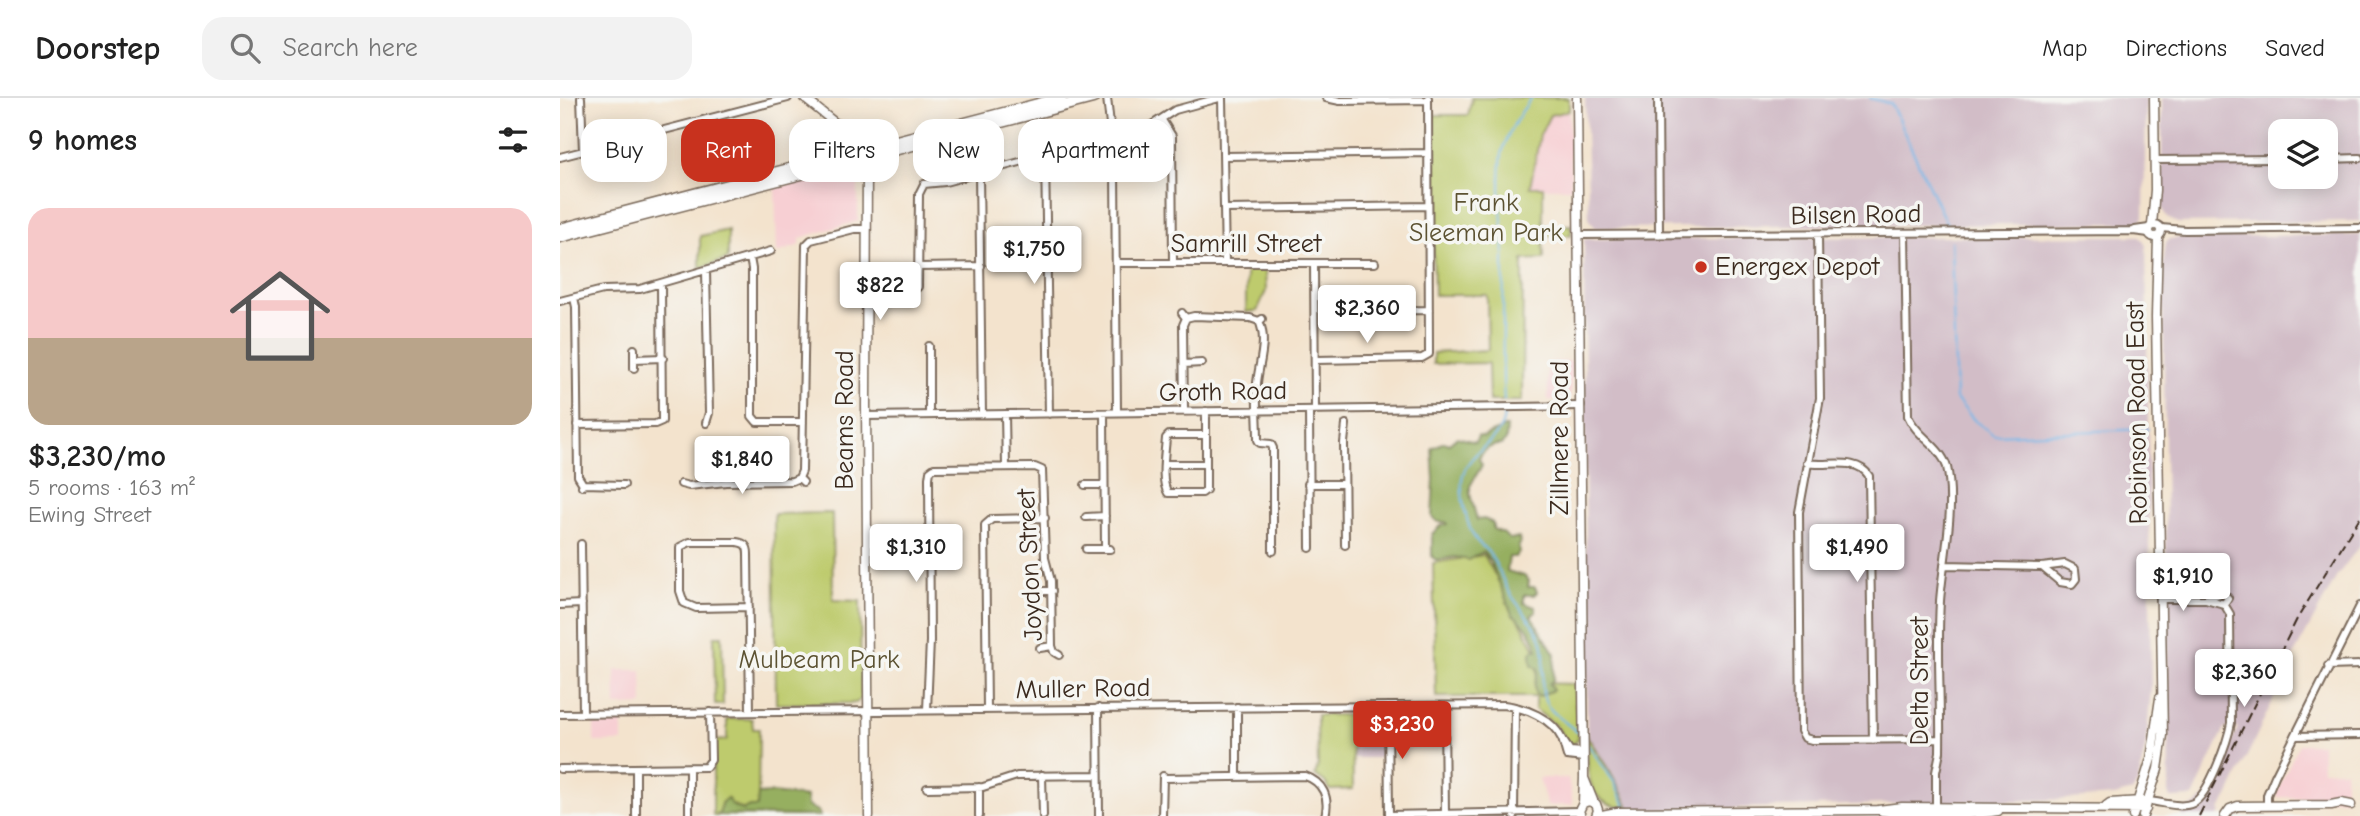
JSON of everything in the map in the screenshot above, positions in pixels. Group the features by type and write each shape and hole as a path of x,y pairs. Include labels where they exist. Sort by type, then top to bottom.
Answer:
{"highway":[{"path":"899,144 1061,98"},
{"path":"899,145 1093,98"},
{"path":"560,229 789,169"},
{"path":"560,237 789,177"}],"main road":[{"path":"804,98 828,119"},
{"name":"Zillmere Road","path":"1577,98 1584,778 1581,810"},
{"name":"Robinson Road East","path":"2146,809 2162,751 2163,715 2154,98"},
{"name":"Beams Road","path":"865,182 869,816"},
{"name":"Robinson Road East","path":"2136,809 2151,759 2161,695"},
{"name":"Zillmere Road","path":"1584,778 1598,810 1597,816"},
{"path":"1581,810 1595,803 1617,812"},
{"path":"2103,807 2110,803 2136,809"},
{"path":"2225,816 2232,807 2341,803 2356,805"},
{"path":"1597,816 1617,812 1878,810 1901,814 1978,814 2008,808 2103,807 2121,812 2146,809"}],"street":[{"path":"581,98 582,119"},
{"path":"667,129 788,98"},
{"path":"1107,98 1110,119"},
{"path":"1163,119 1175,110 1220,98 1224,156 1225,262"},
{"path":"1316,360 1422,358 1428,355 1428,99 1340,101 1326,98"},
{"path":"1658,98 1659,235"},
{"path":"560,157 581,152"},
{"path":"1224,156 1427,153"},
{"path":"2338,159 2360,158"},
{"path":"2155,160 2268,159"},
{"path":"865,292 916,290 919,284 919,194 924,184 945,182"},
{"path":"979,182 982,414"},
{"path":"1045,182 1049,414"},
{"path":"1115,182 1117,412"},
{"path":"1172,182 1173,262"},
{"path":"1225,209 1428,206"},
{"name":"Bilsen Road","path":"1580,235 2360,228"},
{"path":"681,484 690,486 721,482 801,480 807,242 854,229 865,229"},
{"name":"Delta Street","path":"1905,233 1908,412 1913,425 1943,458 1947,467 1948,533 1940,610 1940,756 1936,772 1936,812"},
{"path":"1818,234 1820,398 1799,512 1801,731 1805,738 1810,740 1940,738"},
{"path":"560,301 603,290 632,290 661,284 771,251"},
{"path":"750,258 752,418 760,422 803,422"},
{"name":"Samrill Street","path":"1116,263 1375,263"},
{"path":"1310,548 1308,484 1316,360 1314,263"},
{"path":"919,267 981,266"},
{"path":"706,271 709,400 706,423"},
{"path":"578,425 661,422 661,284"},
{"path":"574,298 578,478 582,486 624,485"},
{"path":"1370,311 1429,310"},
{"path":"1184,411 1184,316 1260,320 1262,351 1257,386 1259,442 1272,446 1273,551"},
{"path":"929,346 929,415"},
{"path":"634,349 634,368"},
{"path":"634,359 663,358"},
{"path":"1184,364 1202,363"},
{"name":"Groth Road","path":"866,416 1581,406"},
{"path":"1205,435 1167,436 1166,492 1204,492 1207,487 1206,411"},
{"path":"1086,549 1108,549 1104,485 1104,413"},
{"path":"927,710 930,641 929,478 932,469 1006,467 1005,414"},
{"path":"1345,545 1346,424"},
{"path":"1808,463 1855,464 1863,468 1869,476 1873,740"},
{"path":"1165,464 1205,464"},
{"name":"Joydon Street","path":"1006,467 1036,467 1042,470 1045,558 1052,591 1052,646 1054,652 1059,655"},
{"path":"1308,484 1344,484"},
{"path":"1085,485 1104,485"},
{"path":"1086,517 1105,516"},
{"path":"987,709 985,524 992,519 1045,518"},
{"path":"749,607 687,606 680,595 679,551 682,545 690,542 737,542 744,544 748,552 749,607 750,712"},
{"path":"580,544 583,714"},
{"path":"1944,565 2071,565 2076,571 2076,579 2074,583 2067,585 2042,567"},
{"path":"1039,591 1052,591"},
{"path":"2206,599 2225,593 2228,598 2224,604"},
{"path":"2160,599 2206,599 2224,604"},
{"path":"560,605 582,604"},
{"path":"2146,809 2195,802 2204,791 2230,732 2230,618 2224,604"},
{"path":"2267,805 2268,792 2294,736 2360,606"},
{"path":"1040,648 1052,646"},
{"path":"2328,666 2360,665"},
{"path":"1388,706 1389,816 1514,815 1581,810"},
{"path":"1444,706 1445,815"},
{"path":"1237,707 1237,776"},
{"path":"1514,815 1515,707"},
{"name":"Muller Road","path":"560,714 1515,707 1536,715 1555,730 1563,741 1567,755 1583,755"},
{"path":"1098,708 1098,816"},
{"path":"560,769 689,768 709,765 710,712"},
{"path":"2294,736 2360,735"},
{"path":"636,768 636,816"},
{"path":"689,768 689,816"},
{"path":"1042,775 1043,816"},
{"path":"927,788 979,787 1014,777 1098,775"},
{"path":"1162,816 1163,776 1301,776 1313,779 1320,785 1326,797 1325,816"},
{"path":"979,787 979,816"}],"shaded area":[{"path":"1585,98 2146,98 2144,215 2137,223 1596,228 1589,220"},
{"path":"2162,98 2360,98 2360,221 2178,223 2167,218 2162,208"},
{"path":"1569,111 1571,188 1530,188 1540,135 1550,115"},
{"path":"798,182 858,182 858,221 800,238 800,245 777,253 775,188"},
{"path":"2360,235 2360,545 2337,576 2295,653 2219,811 2221,812 2218,816 2183,816 2180,810 2195,805 2205,797 2238,728 2225,728 2193,797 2171,798 2163,267 2166,243 2170,239 2182,237"},
{"path":"2138,236 2146,246 2151,688 2146,743 2138,782 2133,791 2114,796 2068,799 1630,811 1615,780 1587,736 1584,239"},
{"path":"1572,361 1570,397 1566,400 1548,400 1547,362"},
{"path":"615,670 642,670 643,705 616,706"},
{"path":"1377,714 1381,719 1381,758 1352,758 1352,715"},
{"path":"594,721 622,721 622,742 594,742"},
{"path":"2299,744 2322,744 2322,770 2345,770 2345,799 2277,797 2276,793"},
{"path":"1539,778 1568,778 1573,805 1547,806"}],"green space":[{"name":"Frank Sleeman Park","path":"1472,98 1569,98 1569,111 1550,115 1540,135 1530,187 1543,187 1543,226 1571,225 1571,235 1543,236 1544,259 1523,260 1522,401 1489,401 1488,363 1433,364 1433,353 1488,350 1487,295 1434,295 1431,121 1435,115 1468,115"},
{"path":"728,230 728,259 700,268 700,236"},
{"path":"1246,268 1265,268 1266,291 1257,311 1246,312"},
{"path":"1507,427 1506,440 1501,445 1487,449 1480,456 1482,465 1470,486 1470,494 1477,520 1484,519 1493,523 1493,529 1509,539 1519,538 1519,552 1515,557 1509,557 1507,571 1524,576 1529,581 1528,587 1535,587 1537,592 1534,595 1524,595 1524,603 1535,607 1536,612 1531,616 1555,654 1553,680 1549,684 1553,690 1538,697 1535,687 1538,669 1532,665 1531,653 1537,650 1534,639 1521,621 1512,614 1490,560 1483,552 1468,560 1455,557 1436,560 1432,557 1432,534 1440,526 1447,524 1432,517 1432,448 1444,442 1449,444 1457,437 1475,442 1478,436 1484,437"},
{"name":"Mulbeam Park","path":"832,513 833,600 860,601 861,698 856,703 776,704 774,514"},
{"path":"1484,555 1534,647 1539,683 1574,684 1578,740 1570,746 1556,726 1535,709 1535,697 1436,697 1433,563"},
{"path":"714,636 722,636 723,705 715,705"},
{"path":"1317,715 1352,715 1353,789 1330,790 1325,782 1315,775 1318,766"},
{"path":"727,719 752,719 753,729 759,729 758,805 743,810 724,803 717,816 713,816 713,741 727,740"},
{"path":"1587,736 1629,808 1614,806 1596,794 1589,773"},
{"path":"758,794 806,797 807,806 818,811 820,816 716,815 720,812 721,803 727,798 733,806 743,810 757,807"}],"waterway":[{"path":"1504,401 1504,256 1500,192 1502,154 1518,117 1532,98"},
{"path":"1870,98 1891,104 1947,225"},
{"path":"1951,241 1956,399 1975,421 1994,435 2148,429"},
{"path":"1504,413 1498,432 1465,469 1462,479 1465,511 1473,536 1490,554 1508,590 1541,639 1544,655 1543,688 1548,707 1577,732"},
{"path":"1588,745 1614,782 1625,806"}],"railway":[{"path":"2199,816 2297,619 2360,517"}],"place":[{"name":"Energex Depot","path":"1701,267"}]}
